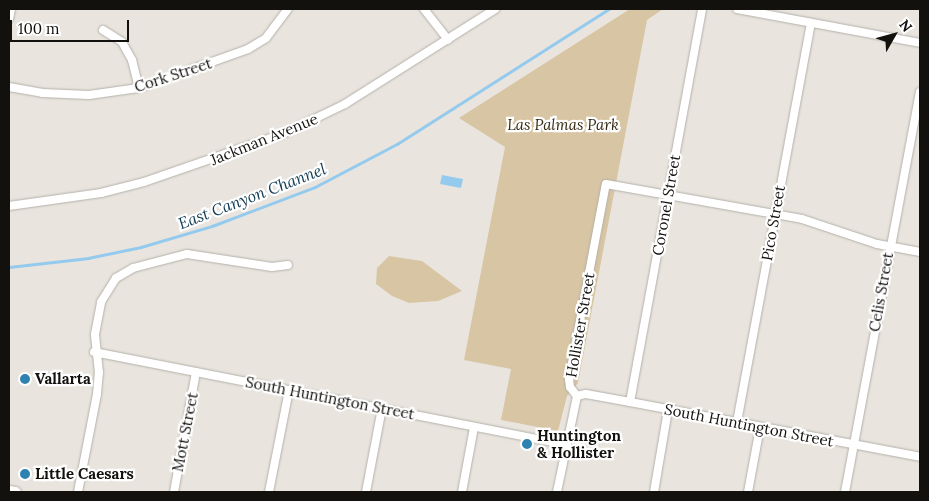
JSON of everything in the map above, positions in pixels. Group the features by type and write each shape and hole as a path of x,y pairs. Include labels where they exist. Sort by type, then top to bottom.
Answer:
{"main road":[{"path":"9,491 15,492"}],"street":[{"path":"9,19 11,9"},
{"name":"Cork Street","path":"9,86 42,93 89,95 139,88 248,49 266,38 288,9"},
{"path":"424,9 448,40"},
{"name":"Jackman Avenue","path":"9,206 102,193 144,182 283,134 345,104 495,9"},
{"name":"Coronel Street","path":"630,402 702,9"},
{"path":"737,9 920,43"},
{"name":"Pico Street","path":"738,422 774,215 812,23"},
{"path":"103,30 122,42 132,60 139,88"},
{"name":"Celis Street","path":"845,492 889,248 920,92"},
{"name":"Hollister Street","path":"557,492 578,396 570,386 569,379 606,184 668,194"},
{"path":"668,194 802,219 889,248 920,252"},
{"path":"78,492 97,394 99,373 94,352 101,302 116,278 133,268 200,254 272,267 288,265"},
{"name":"South Huntington Street","path":"94,352 566,444"},
{"name":"Mott Street","path":"174,492 196,372"},
{"path":"269,492 288,390"},
{"name":"South Huntington Street","path":"578,396 586,394 920,457"},
{"path":"366,492 382,408"},
{"path":"654,492 668,410"},
{"path":"462,492 474,427"},
{"path":"748,492 760,427"}],"green space":[{"name":"Las Palmas Park","path":"630,9 663,9 647,20 578,383 567,396 558,431 501,420 511,369 464,360 505,147 459,118"},
{"path":"389,256 422,261 462,291 438,301 409,303 392,296 376,284 377,268"}],"water":[{"path":"442,175 463,179 461,188 440,184"}],"waterway":[{"name":"East Canyon Channel","path":"9,267 88,258 141,247 212,226 315,187 397,144 609,9"}],"place":[{"name":"Vallarta","path":"25,379"},
{"name":"Huntington & Hollister","path":"527,444"},
{"name":"Little Caesars","path":"25,474"}]}
